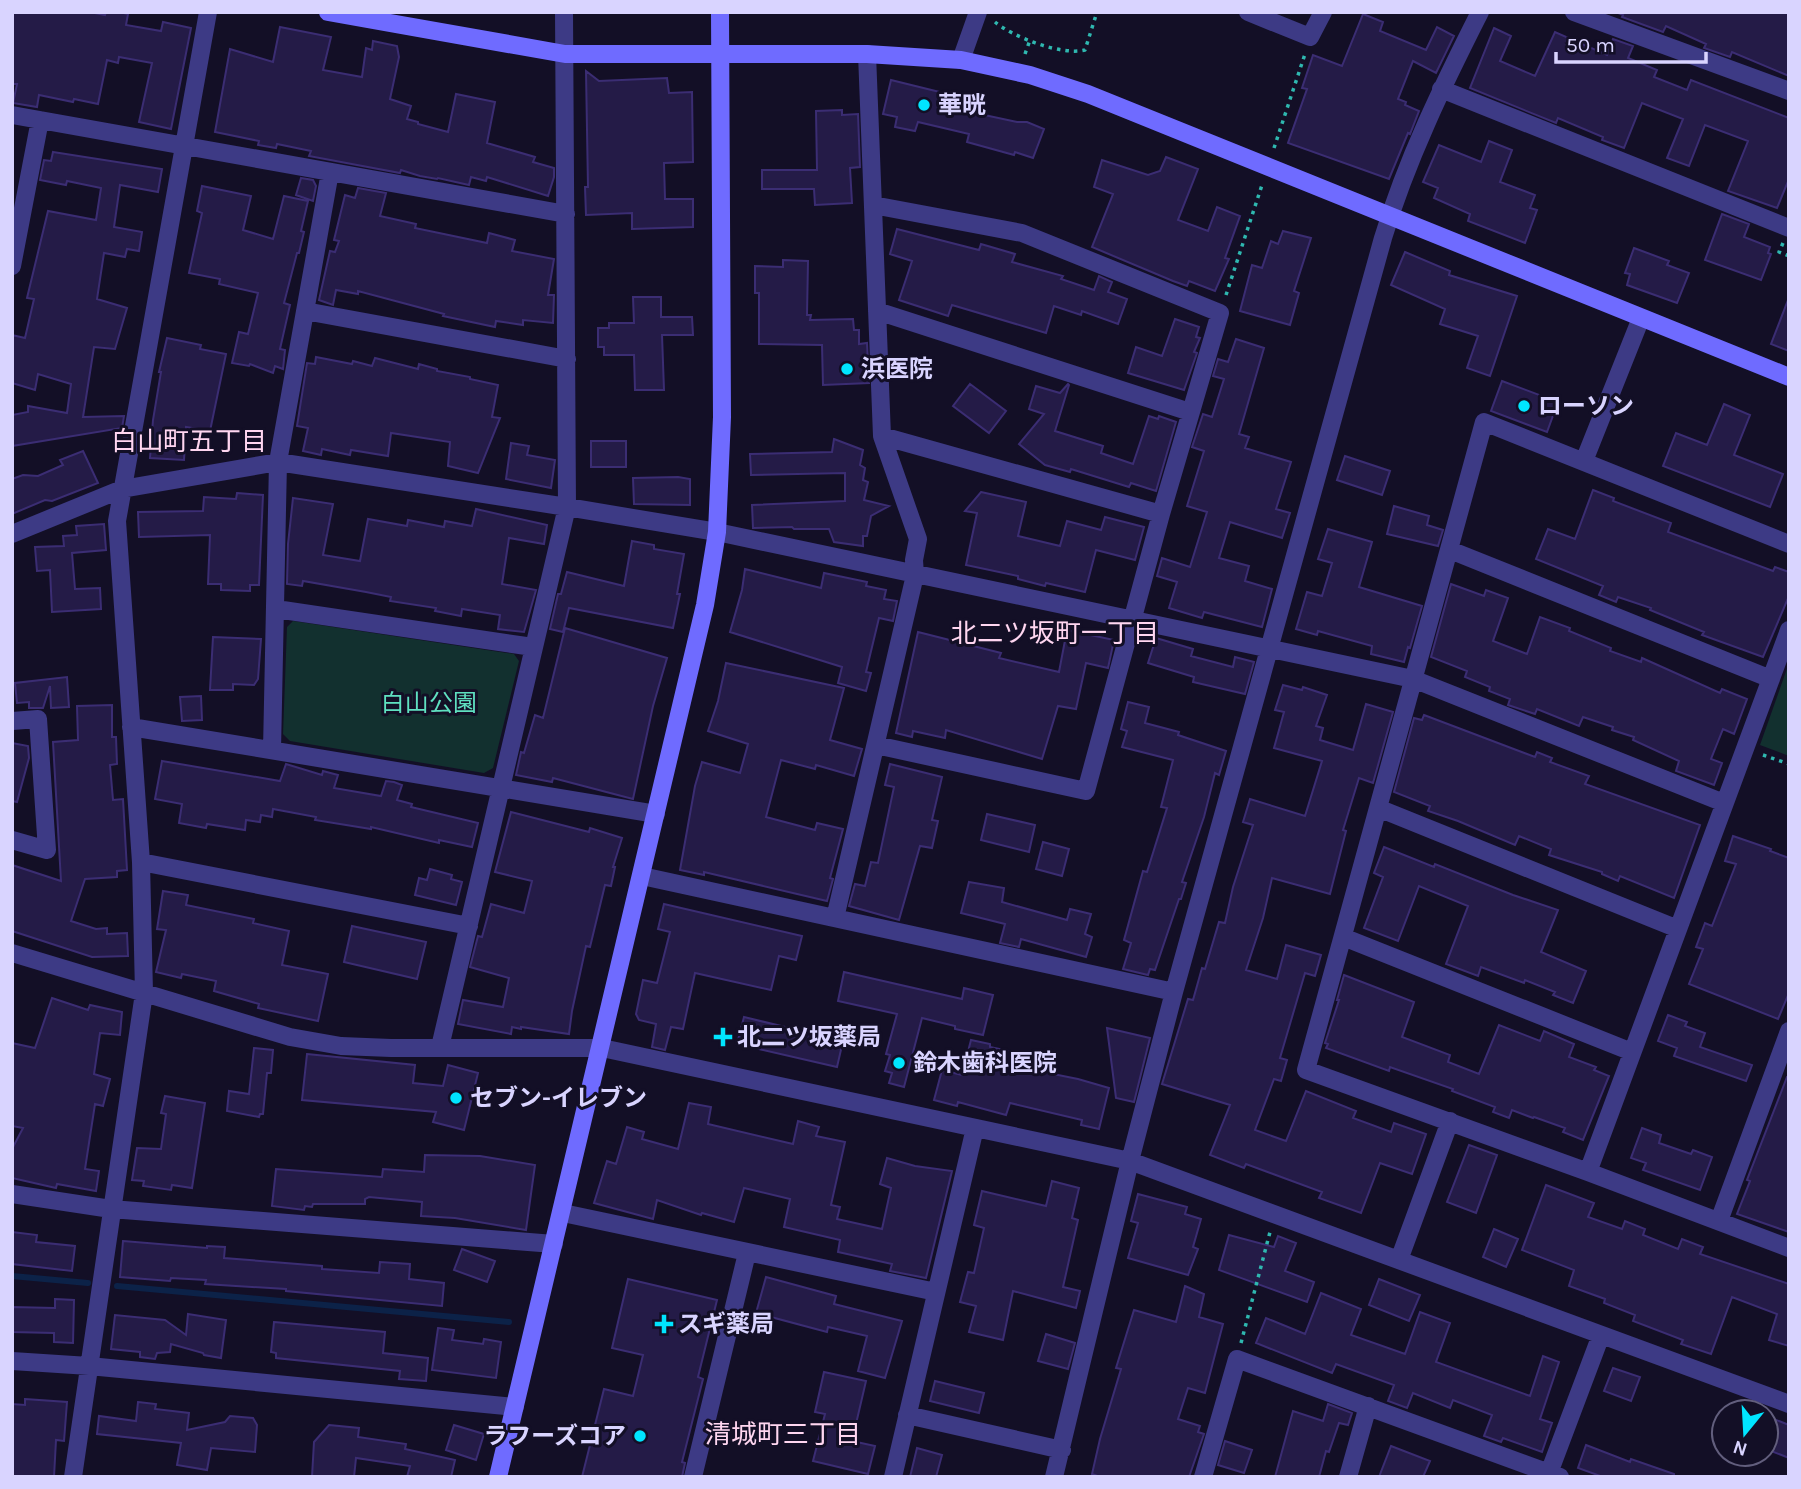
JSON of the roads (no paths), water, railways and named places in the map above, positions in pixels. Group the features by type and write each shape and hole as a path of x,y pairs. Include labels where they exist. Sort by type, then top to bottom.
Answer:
{"street":[{"path":"73,1477 144,993 141,862 117,521 208,12"},
{"path":"328,12 565,54 867,54 961,60 1030,75 1088,94 1789,377"},
{"path":"440,1047 568,507 564,12"},
{"path":"498,1477 602,1048 705,605 718,532 722,417 720,12"},
{"path":"1248,12 1310,37 1323,12"},
{"path":"1054,1477 1130,1161 1174,992 1390,216 1441,89 1480,12"},
{"path":"1574,12 1789,91"},
{"path":"961,60 985,16"},
{"path":"835,918 915,575 914,560 918,539 882,436 867,54"},
{"path":"1441,89 1789,228"},
{"path":"12,115 566,214"},
{"path":"12,263 40,120"},
{"path":"272,750 278,462 330,172"},
{"path":"873,205 1021,233 1220,313 1161,514 1086,791 876,746"},
{"path":"306,311 567,359"},
{"path":"877,311 1190,412"},
{"path":"1584,461 1642,318"},
{"path":"1789,544 1485,422 1306,1070 1789,1248"},
{"path":"882,436 1161,514"},
{"path":"12,534 122,489 278,462 568,507 718,532 1413,679 1724,803"},
{"path":"1450,550 1771,679"},
{"path":"276,608 533,647"},
{"path":"1588,1172 1789,629"},
{"path":"12,721 38,719 47,850 12,840"},
{"path":"131,727 500,786 656,814"},
{"path":"1378,808 1678,929"},
{"path":"141,862 469,926"},
{"path":"642,876 1174,992"},
{"path":"1343,937 1632,1052"},
{"path":"12,953 290,1037 341,1045 602,1048 1130,1161 1789,1404"},
{"path":"1719,1221 1782,1069 1789,1031"},
{"path":"1399,1259 1450,1121"},
{"path":"893,1477 975,1128"},
{"path":"12,1194 111,1209 554,1244"},
{"path":"562,1213 936,1292"},
{"path":"693,1477 747,1253"},
{"path":"1203,1477 1237,1359 1555,1475 1601,1335"},
{"path":"12,1361 89,1366 515,1408"},
{"path":"1348,1477 1368,1406"},
{"path":"907,1415 1062,1450"}],"waterway":[{"path":"12,1276 88,1283"},
{"path":"117,1286 509,1322"}],"place":[{"name":"華晄","path":"924,105"},
{"name":"浜医院","path":"847,369"},
{"name":"ローソン","path":"1524,406"},
{"name":"北二ツ坂薬局","path":"723,1037"},
{"name":"鈴木歯科医院","path":"899,1063"},
{"name":"セブン-イレブン","path":"456,1098"},
{"name":"スギ薬局","path":"664,1324"},
{"name":"ラフーズコア","path":"640,1436"}],"district":[{"name":"白山町五丁目","path":"189,441"},
{"name":"北二ツ坂町一丁目","path":"1055,633"},
{"name":"清城町三丁目","path":"783,1434"}],"park label":[{"name":"白山公園","path":"429,703"}]}
